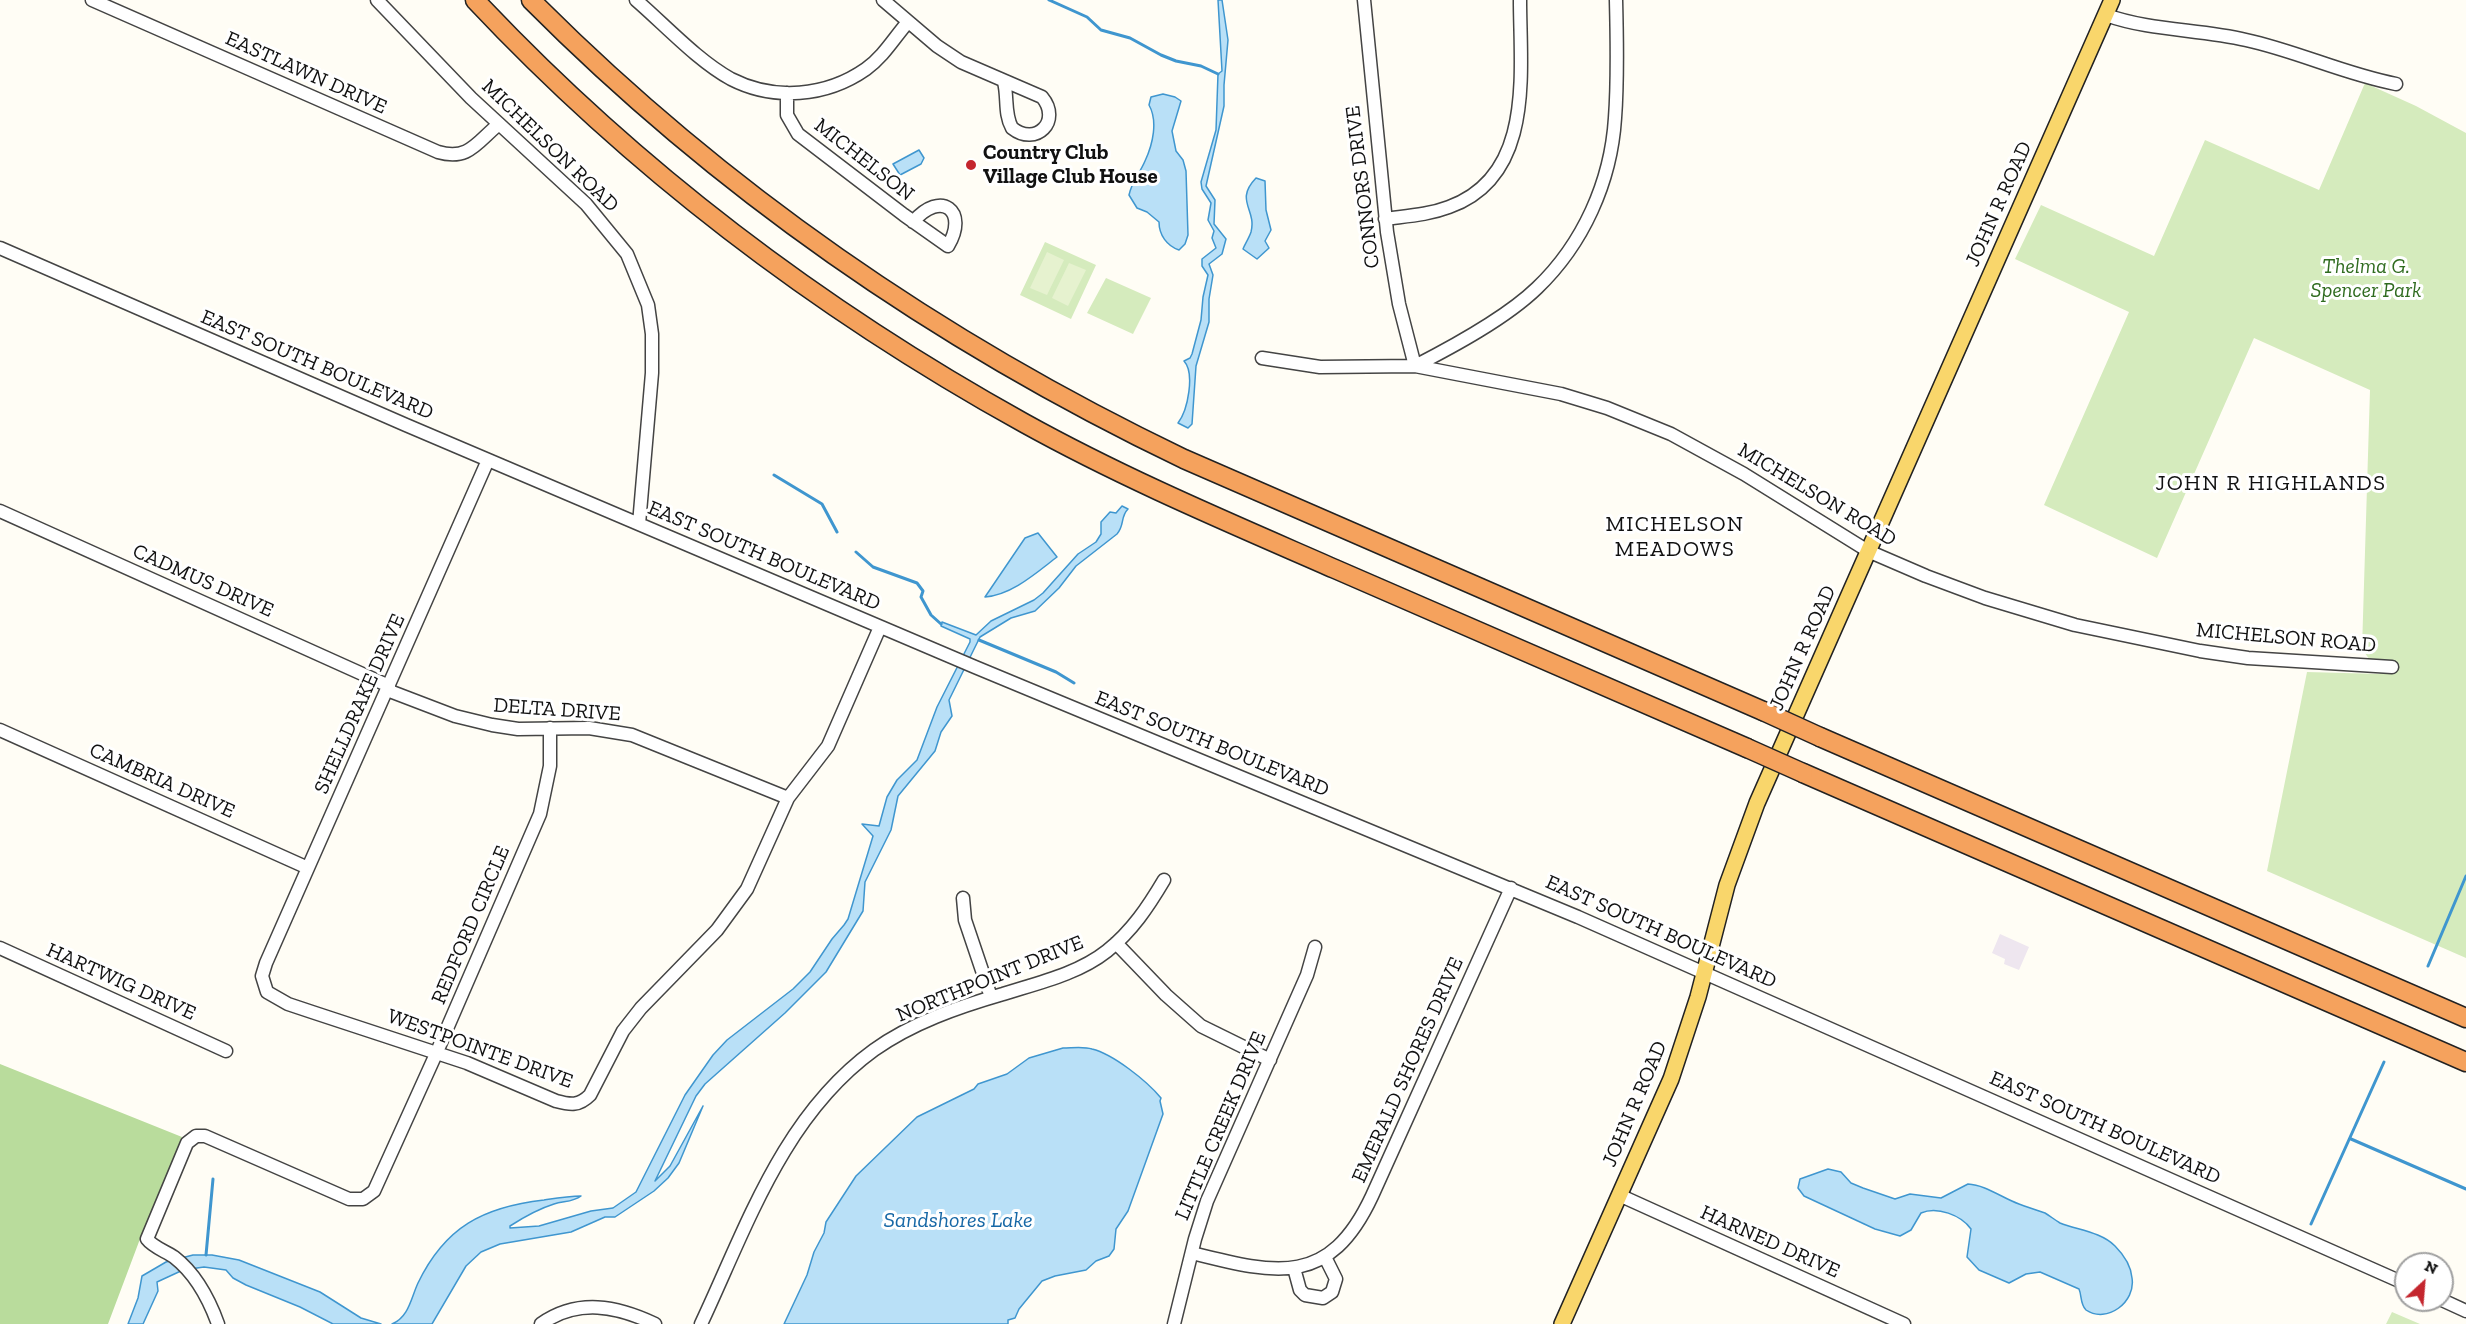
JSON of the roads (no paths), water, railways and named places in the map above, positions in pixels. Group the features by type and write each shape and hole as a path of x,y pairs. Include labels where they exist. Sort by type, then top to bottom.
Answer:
{"highway":[{"path":"475,0 602,123 688,196 814,292 955,383 1061,443 1173,498 2466,1062"},
{"path":"531,0 630,95 758,201 890,294 1006,366 1093,414 1184,459 2466,1018"}],"main road":[{"name":"JOHN R ROAD","path":"1562,1324 1671,1079 1704,972 1727,885 1743,840 2112,0"}],"street":[{"name":"EASTLAWN DRIVE","path":"93,0 438,152 459,156 467,152 499,124"},
{"name":"MICHELSON ROAD","path":"377,0 499,124 586,204 627,254 648,306 652,334 652,373 639,524"},
{"path":"636,0 701,57 730,78 760,90 787,93 810,92 830,87 866,69 884,53 908,22"},
{"path":"883,0 949,55 1004,82 1039,95 1047,104 1050,117 1039,133 1024,135 1012,128 1007,114 1008,98 1004,82"},
{"name":"CONNORS DRIVE","path":"1364,0 1385,219 1399,304 1415,366"},
{"path":"1385,219 1420,215 1452,206 1478,190 1499,168 1513,139 1518,119 1520,0"},
{"path":"1415,366 1506,313 1524,299 1558,265 1579,235 1604,180 1614,129 1616,0"},
{"path":"2106,15 2137,24 2245,39 2360,76 2396,84"},
{"name":"MICHELSON","path":"787,93 787,115 798,134 913,222"},
{"name":"EAST SOUTH BOULEVARD","path":"0,248 488,460 953,658 1511,888 2394,1279"},
{"name":"MICHELSON ROAD","path":"1262,358 1320,367 1415,366 1561,394 1637,419 1682,440 1725,463 1868,551 1985,598 2124,636 2248,658 2392,667"},
{"name":"SHELLDRAKE DRIVE","path":"266,963 488,460"},
{"name":"CADMUS DRIVE","path":"0,511 388,688"},
{"name":"WESTPOINTE DRIVE","path":"266,963 262,976 263,985 267,992 275,998 503,1077 556,1101 567,1104 582,1102 590,1095 623,1031 641,1008 717,930 735,908 756,871 789,798 828,746 880,627"},
{"name":"DELTA DRIVE","path":"388,688 481,723 518,729 589,728 632,735 789,798"},
{"name":"REDFORD CIRCLE","path":"218,1324 211,1306 190,1273 171,1255 147,1239 147,1234 184,1151 196,1136 205,1136 349,1199 363,1199 370,1196 378,1186 540,814 549,766 550,728"},
{"name":"CAMBRIA DRIVE","path":"0,730 308,868"},
{"name":"NORTHPOINT DRIVE","path":"701,1324 781,1154 820,1100 849,1071 891,1039 931,1019 1083,966 1116,942 1142,916 1164,880"},
{"name":"EMERALD SHORES DRIVE","path":"1192,1253 1265,1269 1294,1268 1325,1257 1347,1239 1365,1212 1511,888"},
{"path":"963,898 965,920 990,998"},
{"path":"1116,942 1166,995 1201,1026 1270,1060"},
{"name":"LITTLE CREEK DRIVE","path":"1174,1324 1200,1220 1214,1183 1307,975 1315,947"},
{"name":"HARTWIG DRIVE","path":"0,948 226,1051"},
{"name":"HARNED DRIVE","path":"1619,1195 1904,1324"},
{"path":"1294,1268 1300,1290 1305,1295 1318,1299 1323,1298 1332,1292 1336,1279 1325,1257"},
{"path":"541,1324 568,1310 593,1306 623,1311 655,1324"}],"water":[{"path":"1218,0 1222,0 1228,40 1224,106 1206,186 1215,200 1214,224 1226,239 1222,254 1209,264 1213,275 1209,299 1209,322 1196,366 1192,424 1188,428 1178,423 1185,410 1190,382 1184,361 1192,354 1201,320 1208,275 1202,266 1202,259 1216,248 1212,238 1214,231 1208,220 1211,203 1202,189 1201,182 1216,130 1218,74 1222,71"},
{"path":"1163,94 1181,101 1172,131 1176,151 1183,160 1186,171 1188,235 1185,244 1179,250 1164,239 1159,222 1147,212 1137,208 1129,195 1152,140 1154,125 1149,105 1151,97"},
{"path":"919,150 924,158 921,164 900,175 893,164"},
{"path":"1256,178 1265,181 1266,210 1271,230 1265,241 1269,248 1257,259 1243,249 1252,224 1246,199 1247,193"},
{"path":"1122,506 1128,509 1117,534 1076,566 1059,588 1035,611 1011,618 980,637 949,700 952,716 941,732 935,751 898,796 891,830 865,882 863,911 826,972 785,1013 705,1084 696,1096 655,1181 670,1166 703,1106 679,1163 668,1178 654,1191 615,1217 605,1217 571,1232 500,1244 481,1252 466,1266 432,1324 392,1324 406,1312 418,1283 440,1247 468,1223 502,1208 522,1203 581,1196 537,1211 510,1228 539,1226 591,1211 613,1208 636,1192 685,1095 713,1055 727,1040 793,989 810,972 848,919 873,836 862,824 879,826 887,797 897,780 917,760 937,707 970,642 970,639 941,626 942,622 976,635 991,621 1034,600 1078,554 1096,542 1101,534 1101,522 1110,512 1116,513"},
{"path":"1038,533 1057,557 1014,588 985,597 1025,538"},
{"name":"Sandshores Lake","path":"1063,1048 1089,1048 1110,1056 1139,1076 1161,1098 1163,1114 1128,1211 1116,1229 1114,1249 1109,1256 1096,1261 1086,1270 1042,1281 1019,1309 1015,1318 1008,1320 1008,1324 784,1324 807,1275 814,1252 824,1233 826,1222 856,1176 917,1117 974,1089 978,1084 1007,1074 1029,1058"},
{"path":"1828,1169 1841,1172 1851,1183 1895,1199 1910,1194 1941,1198 1968,1184 1975,1185 2045,1213 2060,1223 2096,1234 2109,1241 2124,1256 2132,1278 2129,1295 2125,1302 2111,1312 2094,1314 2084,1308 2079,1289 2040,1272 2026,1274 2009,1283 1979,1270 1967,1257 1971,1229 1955,1216 1941,1211 1921,1213 1911,1230 1900,1236 1875,1229 1804,1196 1798,1188 1800,1179"},
{"path":"193,1255 212,1255 239,1260 320,1292 361,1318 381,1324 333,1324 300,1307 246,1285 233,1278 226,1270 204,1267 183,1270 157,1282 158,1291 143,1324 128,1324 138,1298 142,1276 166,1262"}],"waterway":[{"path":"1049,0 1087,17 1101,30 1130,38 1161,55 1176,61 1201,66 1218,74"},
{"path":"774,475 822,504 837,532"},
{"path":"856,552 873,567 917,583 923,591 921,597 931,615 941,624"},
{"path":"979,640 1056,672 1074,683"},
{"path":"2428,966 2466,876"},
{"path":"2311,1224 2384,1062"},
{"path":"2351,1139 2466,1189"},
{"path":"206,1255 213,1179"}],"place":[{"name":"Country Club Village Club House","path":"971,165"}],"district":[{"name":"JOHN R HIGHLANDS","path":"2271,484"},
{"name":"MICHELSON MEADOWS","path":"1675,538"}],"park label":[{"name":"Thelma G. Spencer Park","path":"2366,279"}]}
